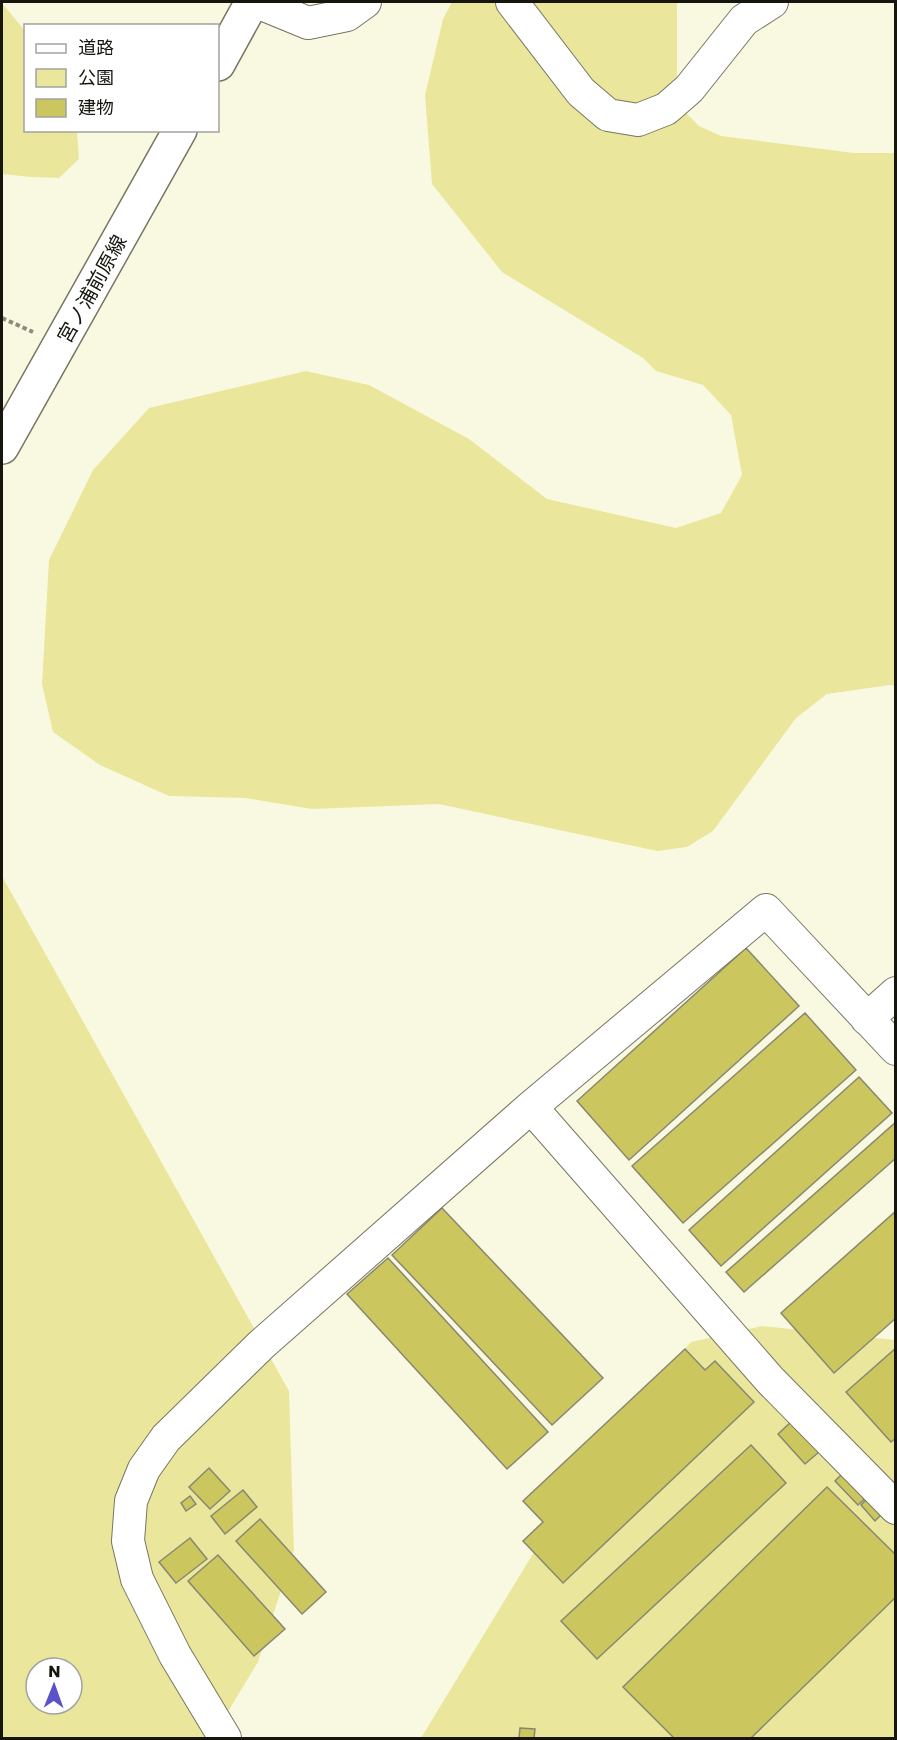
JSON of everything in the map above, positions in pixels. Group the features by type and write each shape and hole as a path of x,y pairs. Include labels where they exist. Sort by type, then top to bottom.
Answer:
{"main road":[{"path":"219,62 255,2"},
{"name":"宮ノ浦前原線","path":"2,447 179,132"}],"street":[{"path":"255,2 308,23 347,15 365,2"},
{"path":"512,2 581,92 608,115 638,120 666,109 689,89 744,20 772,2"},
{"path":"225,1738 175,1655 137,1579 128,1541 131,1502 144,1469 166,1438 261,1345 531,1107 766,910 896,1049"},
{"path":"867,1019 896,993"},
{"path":"531,1107 770,1380 896,1508"}],"green space":[{"path":"452,2 677,2 677,104 699,126 721,136 854,153 895,153 895,686 827,694 796,718 713,831 687,847 657,851 439,804 312,809 245,798 169,796 100,765 53,732 42,684 49,560 93,470 149,408 306,371 369,385 469,439 547,499 676,528 721,513 742,475 731,415 703,385 656,371 643,358 502,272 432,184 425,95 443,19"},
{"path":"2,3 24,30 24,132 77,132 79,159 59,178 2,174"},
{"path":"2,876 289,1391 294,1550 258,1662 212,1738 2,1738"},
{"path":"762,1326 895,1340 895,1738 421,1738 599,1445 691,1342"}],"building":[{"path":"746,948 799,1006 629,1160 577,1101"},
{"path":"805,1013 856,1070 683,1223 632,1166"},
{"path":"859,1077 892,1113 721,1266 689,1230"},
{"path":"896,1122 896,1158 744,1292 726,1272"},
{"path":"442,1208 603,1378 552,1425 392,1255"},
{"path":"896,1211 896,1318 834,1373 781,1313"},
{"path":"388,1258 548,1432 507,1469 347,1294"},
{"path":"896,1348 896,1438 891,1442 846,1392"},
{"path":"685,1349 705,1370 715,1361 754,1402 563,1583 523,1541 543,1522 523,1501"},
{"path":"792,1421 820,1451 805,1464 778,1434"},
{"path":"751,1445 786,1483 597,1659 561,1621"},
{"path":"209,1468 230,1491 210,1509 189,1487"},
{"path":"848,1468 871,1493 858,1505 835,1481"},
{"path":"827,1487 896,1555 896,1597 751,1738 674,1738 623,1687"},
{"path":"243,1490 257,1507 225,1534 211,1516"},
{"path":"190,1496 196,1504 186,1511 181,1503"},
{"path":"870,1496 885,1511 875,1521 861,1505"},
{"path":"260,1519 326,1592 302,1614 236,1541"},
{"path":"190,1538 207,1559 176,1583 159,1562"},
{"path":"218,1555 285,1629 254,1656 188,1581"},
{"path":"520,1728 535,1729 534,1738 519,1738"}]}
